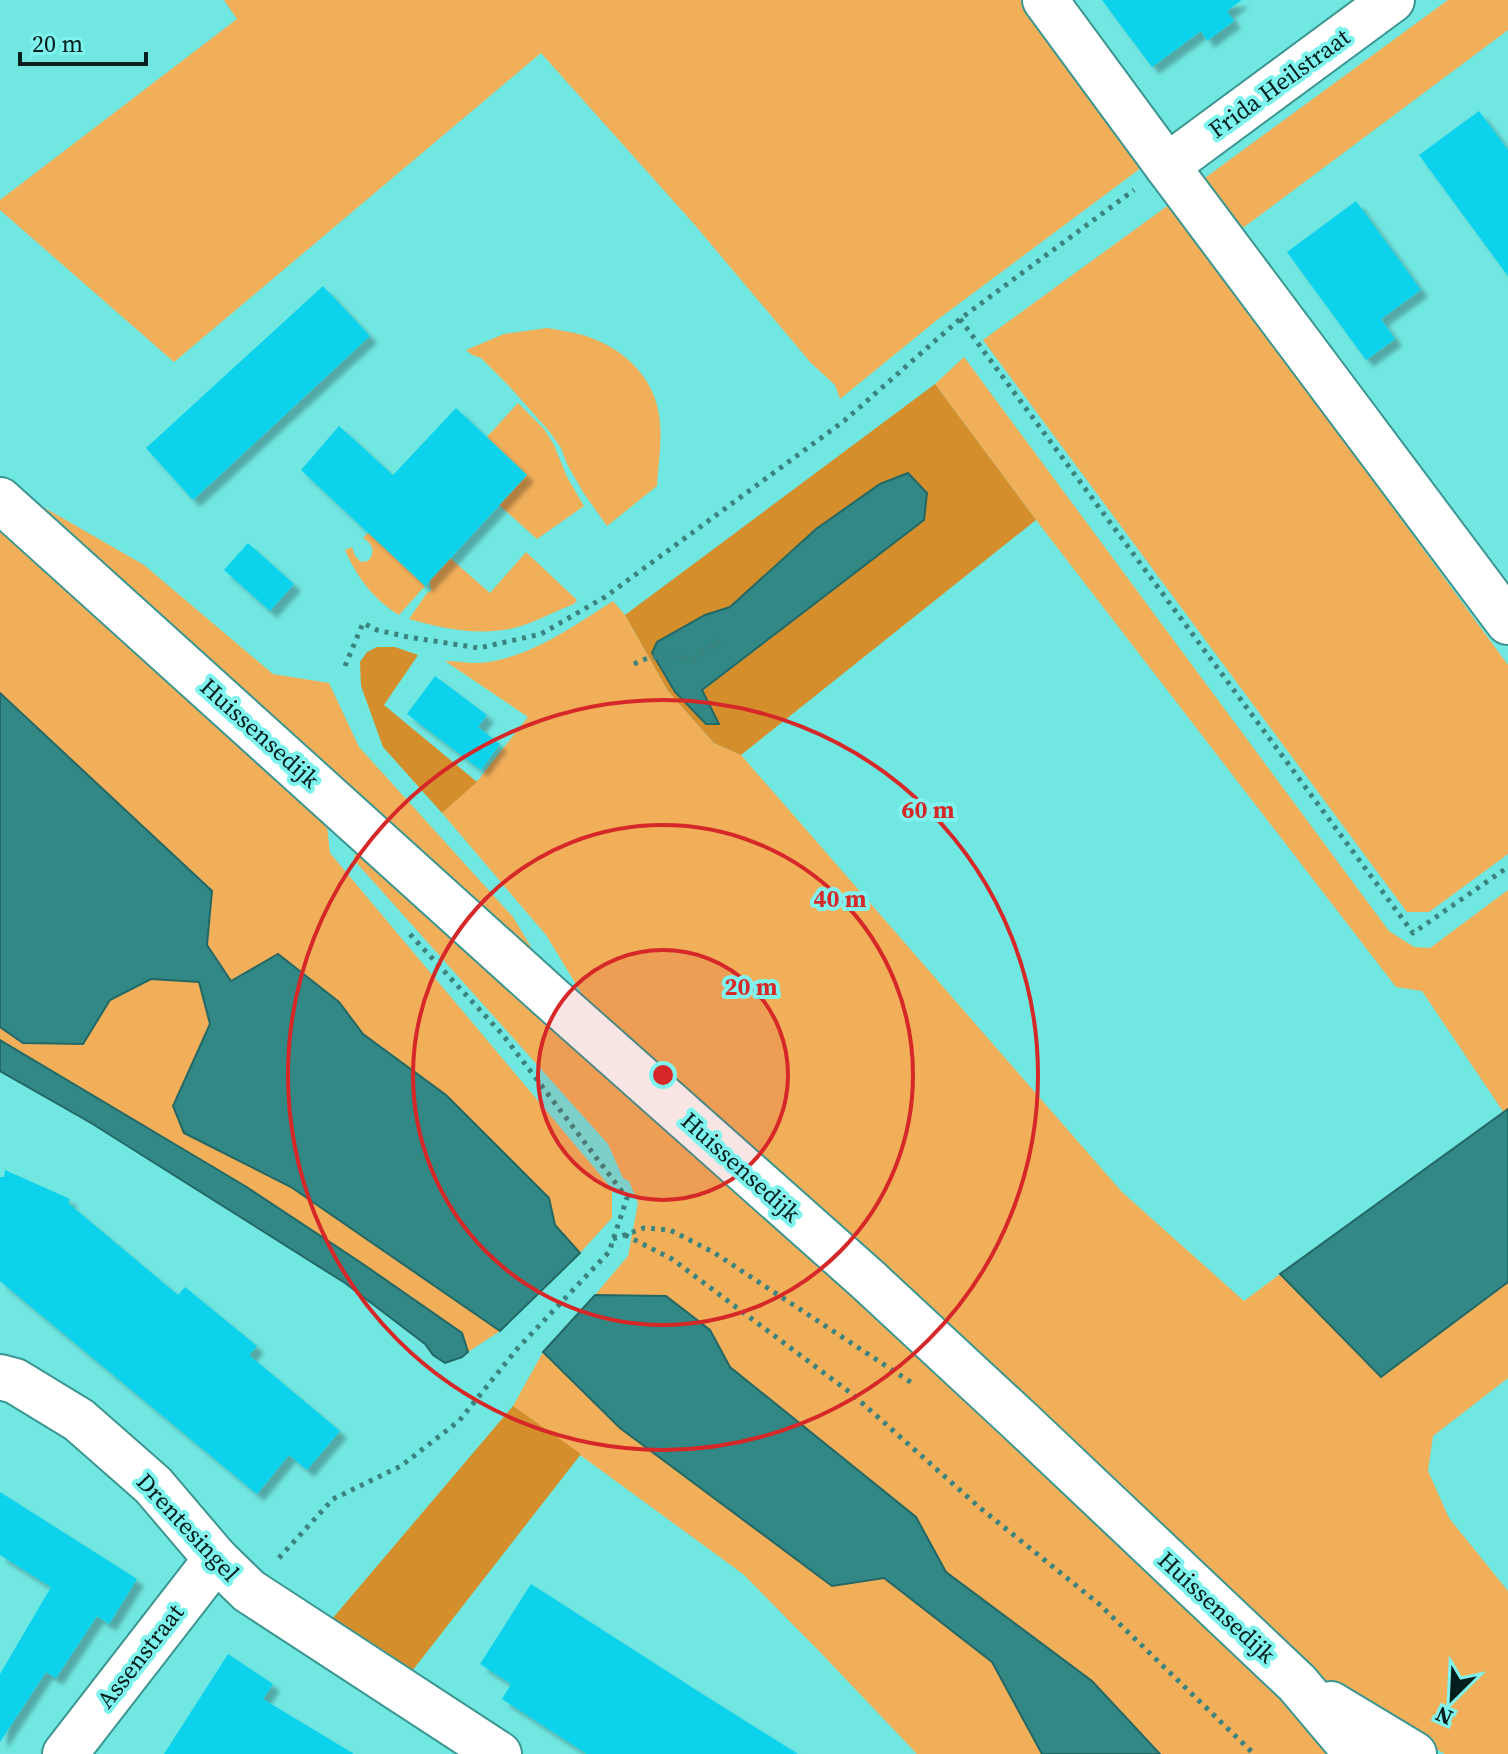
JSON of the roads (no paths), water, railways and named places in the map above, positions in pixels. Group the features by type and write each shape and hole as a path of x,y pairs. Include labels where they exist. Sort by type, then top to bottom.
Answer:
{"street":[{"path":"1045,0 1508,622"},
{"name":"Frida Heilstraat","path":"1167,166 1392,0"},
{"name":"Huissensedijk","path":"0,500 878,1289 1297,1683 1357,1754"},
{"name":"Drentesingel","path":"0,1377 15,1381 79,1420 153,1485 216,1559 249,1591 499,1754"},
{"name":"Assenstraat","path":"65,1754 216,1559"},
{"name":"Huissensedijk","path":"1297,1683 1414,1754"}],"water":[{"path":"908,473 927,493 924,520 702,690 719,724 706,724 675,692 652,653 657,642 705,615 730,607 816,529 880,484"},
{"path":"0,693 212,891 207,945 231,981 278,954 339,1002 363,1034 446,1095 549,1198 555,1225 580,1253 500,1331 291,1187 184,1133 173,1106 210,1024 199,982 151,979 110,1000 83,1044 23,1043 0,1027"},
{"path":"0,1040 245,1186 360,1262 462,1333 468,1352 445,1363 345,1283 91,1123 0,1071"},
{"path":"1508,1109 1508,1282 1381,1377 1280,1274"},
{"path":"595,1295 666,1296 710,1330 730,1367 916,1517 946,1572 1092,1681 1160,1754 1042,1754 992,1662 884,1578 832,1586 620,1428 543,1352"}]}
